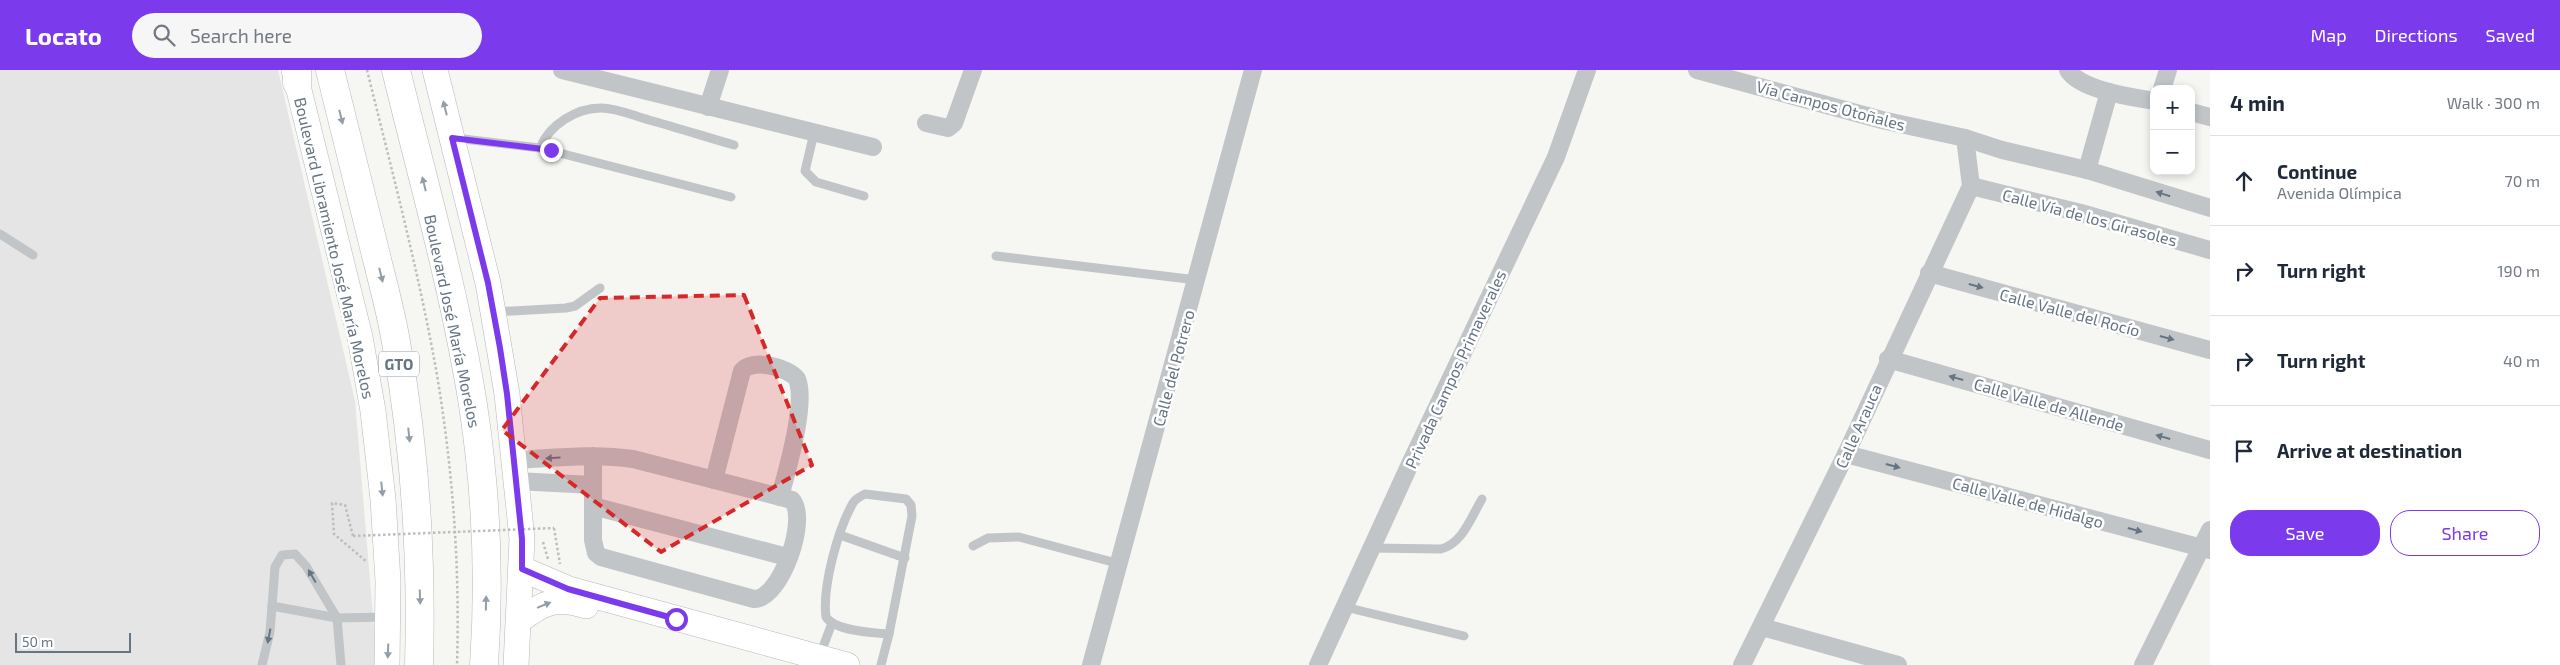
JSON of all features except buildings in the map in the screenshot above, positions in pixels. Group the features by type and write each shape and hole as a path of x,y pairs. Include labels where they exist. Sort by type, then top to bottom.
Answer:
{"main road":[{"name":"GTO","path":"330,70 396,340 406,409 418,550 420,605 419,665"},
{"name":"Boulevard José María Morelos","path":"396,70 450,290 473,405 482,487 486,556 484,665"}],"street":[{"path":"435,70 494,312 507,394 522,539 516,665"},
{"path":"562,70 873,147"},
{"path":"708,107 720,70"},
{"path":"926,123 948,128 954,123 973,70"},
{"name":"Calle del Potrero","path":"1091,665 1253,70"},
{"name":"Privada Campos Primaverales","path":"1318,665 1371,548 1556,157 1587,70"},
{"name":"Vía Campos Otoñales","path":"1697,70 1882,120 1965,138 2002,150 2087,170 2210,208"},
{"path":"2068,70 2072,75 2108,92 2150,100"},
{"path":"2163,85 2168,70"},
{"name":"Boulevard Libramiento José María Morelos","path":"296,74 360,337 373,411 383,499 388,581 387,665"},
{"path":"2087,170 2108,92"},
{"path":"2195,113 2210,117"},
{"path":"1965,138 1971,186"},
{"name":"Calle Vía de los Girasoles","path":"1971,186 2081,213 2210,250"},
{"name":"Calle Arauca","path":"1742,665 1846,454 1888,359 1971,186"},
{"name":"Calle Valle del Rocío","path":"1929,273 2210,350"},
{"name":"Calle Valle de Allende","path":"1888,359 2210,450"},
{"path":"714,480 742,371 746,366 752,365 778,369 794,374 800,386 793,442 780,496"},
{"name":"Calle Valle de Hidalgo","path":"1846,454 2206,549"},
{"path":"515,471 593,456 633,459 792,500 797,506 798,516 794,546 787,557 775,586 764,597 757,599 601,557 596,553 592,540 593,456"},
{"path":"515,471 593,485"},
{"path":"592,506 787,557"},
{"path":"2143,665 2206,549 2210,530"},
{"path":"522,569 568,589 812,663"},
{"path":"518,621 547,603 573,602 812,663 846,665"},
{"path":"1762,627 1898,665"}],"lane":[{"path":"540,148 545,136 559,123 573,115 600,108 734,145"},
{"path":"814,133 805,171 809,177 816,182 864,196"},
{"path":"452,138 540,148 731,197"},
{"path":"0,234 34,255"},
{"path":"996,256 1197,280"},
{"path":"494,312 575,306 600,288"},
{"path":"881,665 889,634 905,558 912,516 911,505 906,499 865,494 853,501 840,535 827,597 826,617 832,623 848,628 889,634"},
{"path":"1371,548 1441,549 1450,546 1457,541 1482,499"},
{"path":"840,535 905,558"},
{"path":"973,546 988,538 1019,537 1120,564"},
{"path":"262,665 270,632 275,567 282,555 295,554 306,566 337,618 341,665"},
{"path":"272,606 337,618 388,617"},
{"path":"1345,607 1464,636"},
{"path":"812,663 832,623"}],"path":[{"path":"367,70 406,230 437,377 456,531 457,665"},
{"path":"388,581 334,534 332,503 345,505 353,536 554,528 560,566 555,565"},
{"path":"522,539 543,542 549,563"}],"highlighted area":[{"path":"744,295 812,465 661,552 502,430 600,298"}],"shaded area":[{"path":"0,70 278,70 355,401 377,665 0,665"}],"route":[{"path":"551,150 452,138 488,283 500,348 507,394 522,539 522,569 568,589 676,619"}]}
